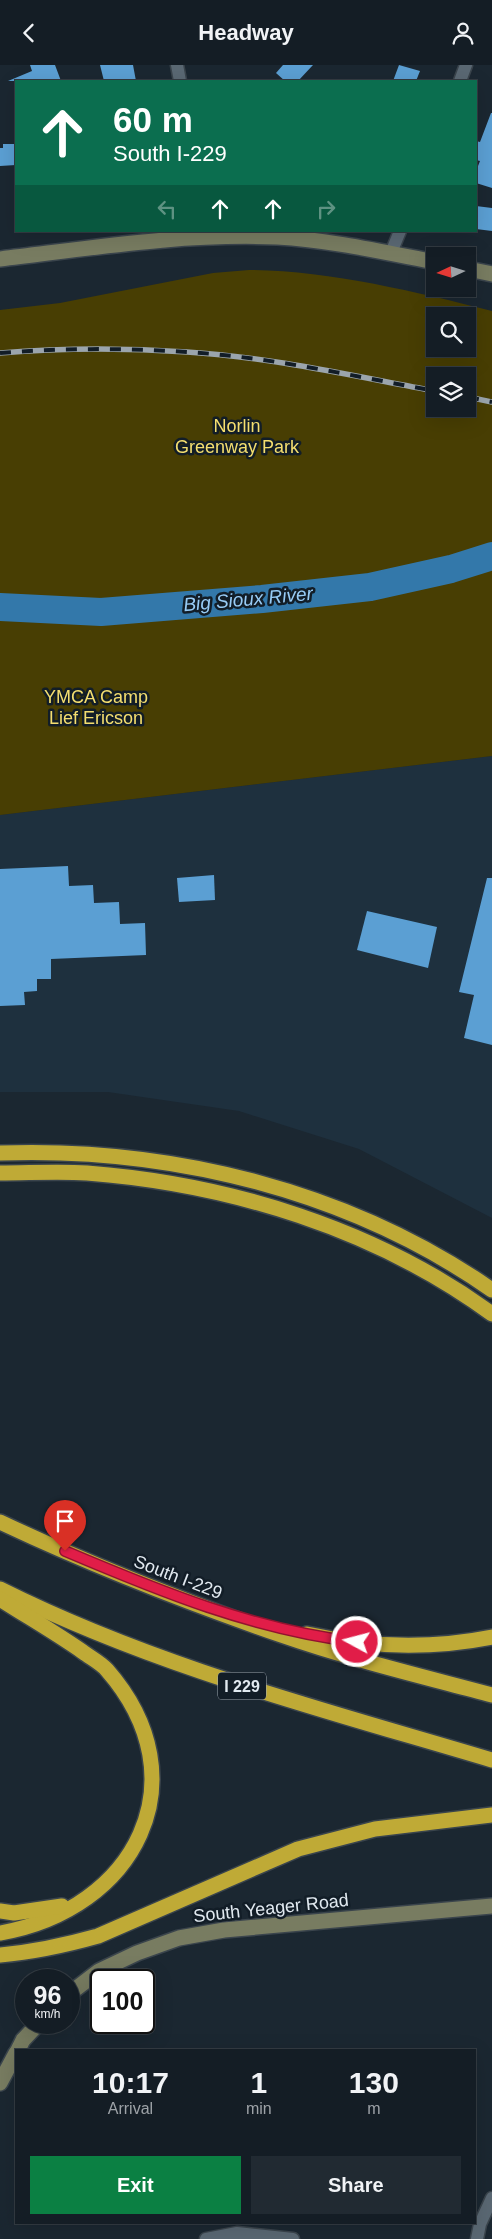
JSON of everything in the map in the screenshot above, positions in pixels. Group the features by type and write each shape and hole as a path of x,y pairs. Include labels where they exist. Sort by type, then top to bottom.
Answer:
{"highway":[{"path":"0,1153 41,1152 119,1156 163,1161 257,1182 313,1200 388,1232 435,1255 492,1290"},
{"path":"0,1173 86,1173 131,1177 221,1193 268,1206 313,1221 396,1257 444,1282 492,1314"},
{"name":"South I-229","path":"0,1522 80,1557 211,1610 282,1635 377,1665 492,1695"},
{"name":"I 229","path":"0,1589 49,1613 109,1637 252,1689 492,1760"},
{"path":"0,1599 106,1668 131,1703 147,1740 151,1768 151,1795 148,1816 130,1856 115,1873 102,1887 85,1899 49,1918 0,1933"},
{"path":"211,1610 285,1629 357,1642 421,1645 492,1637"},
{"path":"0,1955 64,1946 98,1935 298,1849 336,1837 420,1823 492,1815"},
{"path":"0,1911 14,1913 37,1911 85,1899"}],"street":[{"path":"178,65 180,80"},
{"path":"460,80 466,65"},
{"path":"391,253 400,232"},
{"path":"0,259 185,235 278,237 315,240 426,261"},
{"path":"476,271 492,274"},
{"name":"South Yeager Road","path":"80,1985 99,1971 137,1953 179,1938 224,1930 492,1906"},
{"path":"18,2049 29,2034"},
{"path":"0,2083 15,2055"},
{"path":"477,2239 480,2224 492,2198"},
{"path":"206,2239 238,2233 293,2239"}],"shaded area":[{"path":"492,756 492,1218 359,1149 239,1111 108,1092 0,1092 0,815"}],"green space":[{"name":"Norlin Greenway Park","path":"249,270 309,274 371,283 475,307 426,307 426,357 476,357 476,307 492,311 492,756 0,815 0,310 60,303 213,273"}],"building":[{"path":"30,65 55,65 61,80 8,81 32,71"},
{"path":"100,65 133,65 136,80 104,80"},
{"path":"283,65 313,65 299,80 284,80 276,73"},
{"path":"399,65 420,71 416,80 393,80"},
{"path":"492,113 492,188 477,183 477,168 480,161 477,160 477,141 480,142"},
{"path":"3,144 15,144 15,165 0,166 0,148 3,148"},
{"path":"477,206 492,208 492,231 477,229"},
{"path":"68,866 69,886 93,885 94,903 119,902 120,924 145,923 146,955 51,959 51,979 37,979 37,991 24,992 25,1005 0,1006 0,869"},
{"path":"214,875 215,900 179,902 177,878"},
{"path":"487,878 492,878 492,1045 464,1038 474,995 459,992"},
{"path":"367,911 437,927 428,968 357,950"}],"waterway":[{"name":"Big Sioux River","path":"0,607 101,612 262,599 370,587 451,569 492,556"}],"railway":[{"path":"0,353 70,349 117,349 218,354 311,368 426,389"},
{"path":"476,399 492,402"}],"route":[{"path":"65,1551 211,1610 329,1639 357,1642"}],"park label":[{"name":"YMCA Camp Lief Ericson","path":"96,708"}]}
